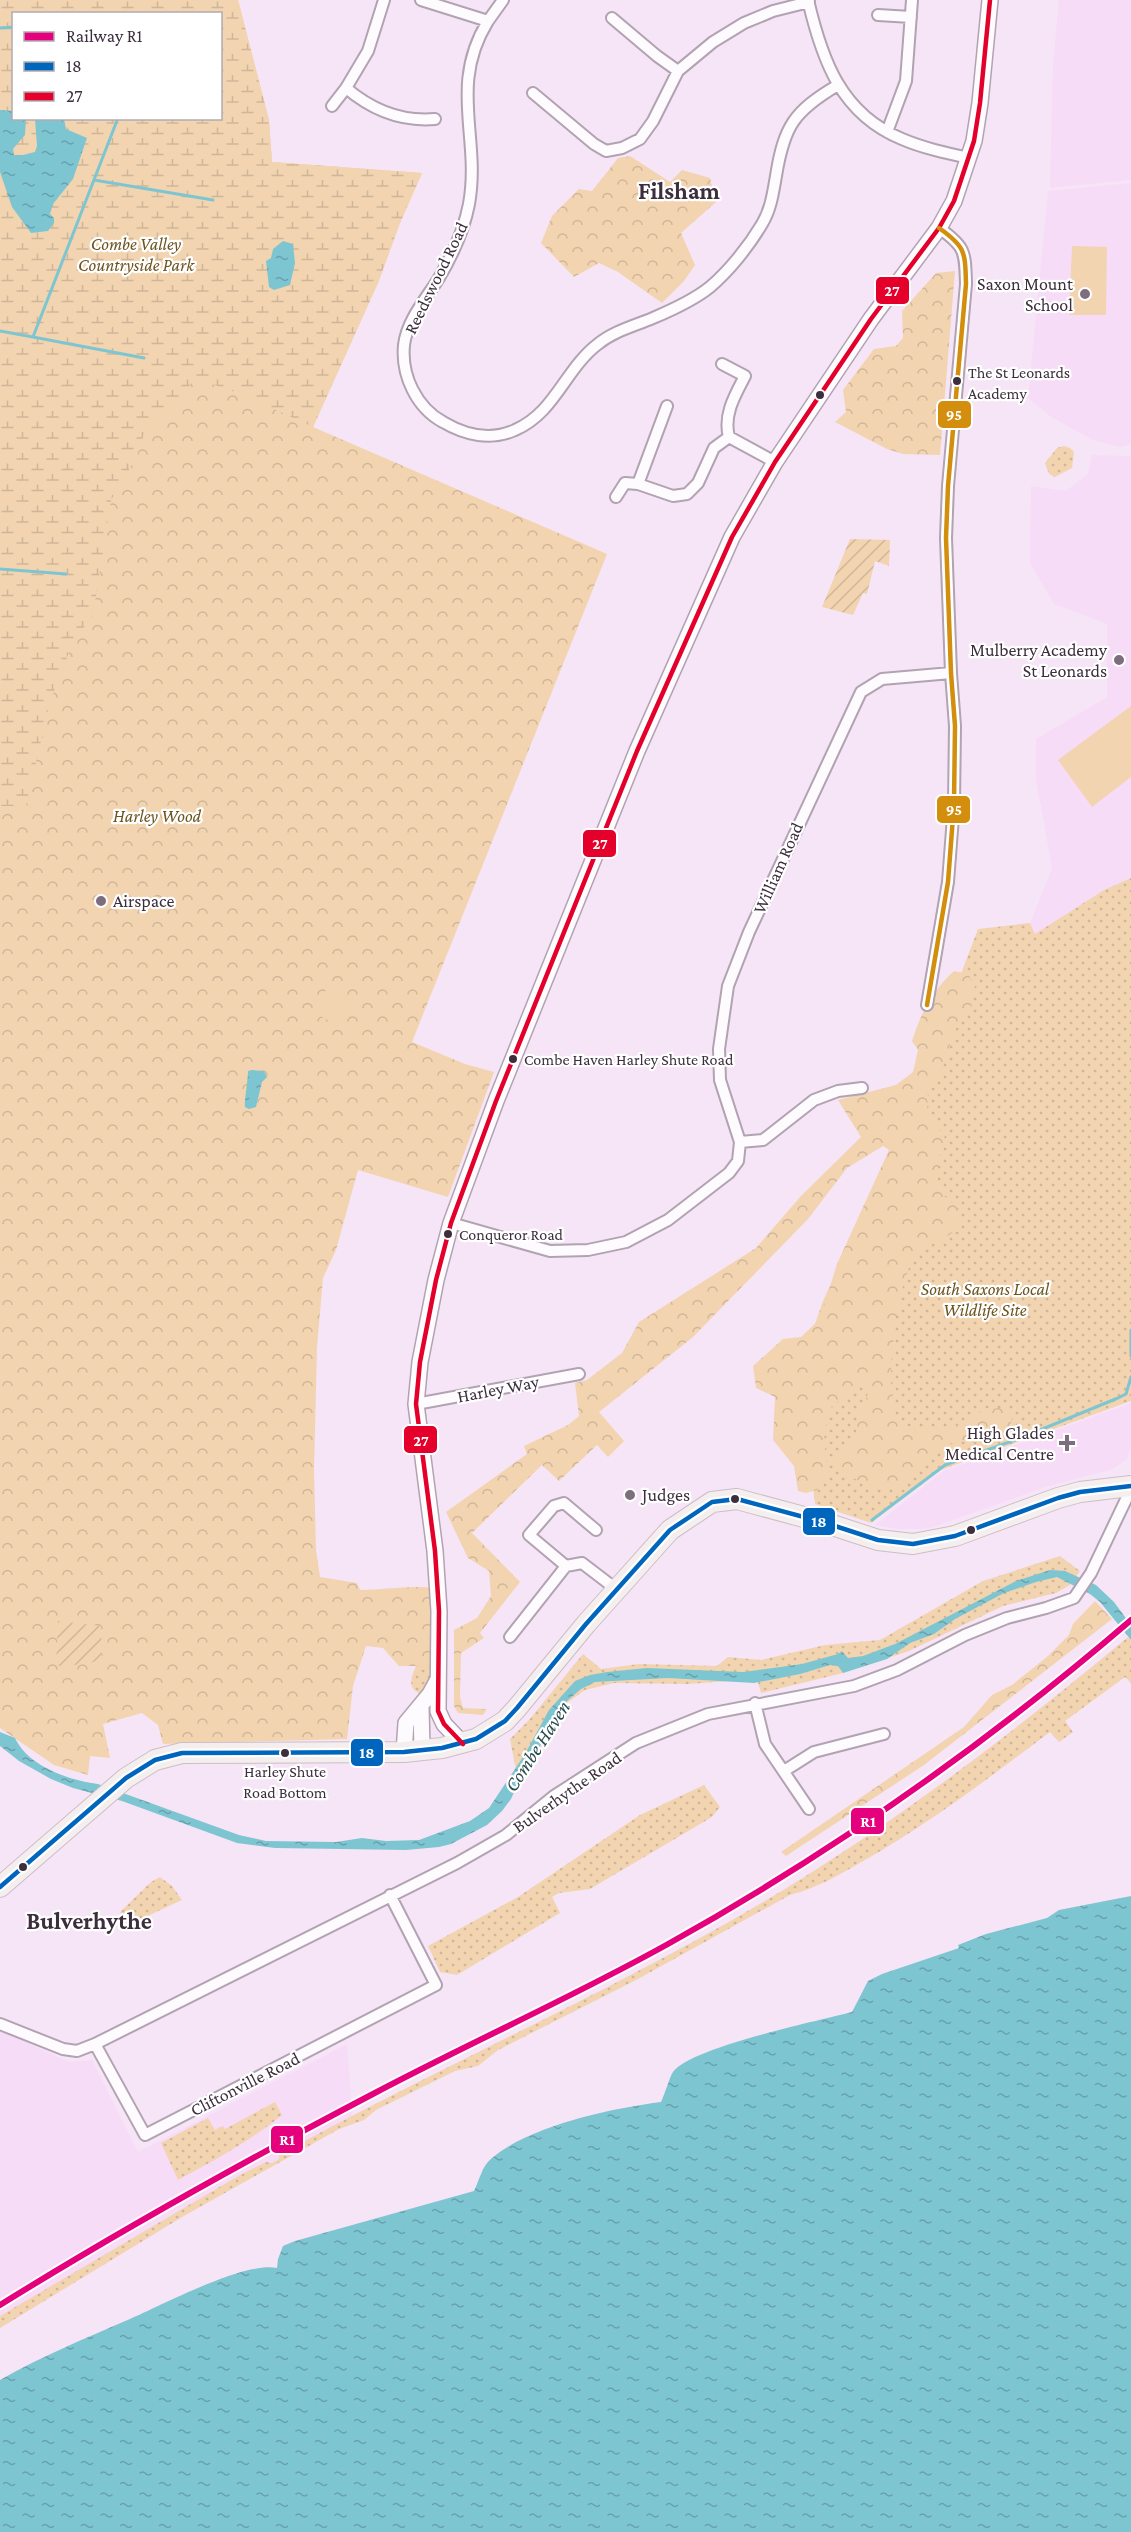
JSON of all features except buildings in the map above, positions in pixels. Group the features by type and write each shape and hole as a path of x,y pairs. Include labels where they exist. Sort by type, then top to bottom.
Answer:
{"highway":[{"path":"0,1887 125,1778 155,1760 182,1753 413,1751 463,1744 483,1735 505,1721 616,1589 670,1530 703,1506 724,1499 737,1499 761,1504 878,1540 913,1544 955,1536 1080,1492 1131,1487"}],"main road":[{"path":"463,1744 441,1719 438,1711 439,1611 435,1551 416,1404 420,1362 436,1280 451,1223 494,1107 637,751 732,537 776,462 871,319 939,228 954,201 974,141 990,0"},
{"path":"413,1751 406,1723 421,1706 437,1681"}],"street":[{"path":"332,106 346,88 368,51 384,0"},
{"path":"421,0 488,21"},
{"name":"Reedswood Road","path":"503,0 479,36 468,73 467,114 472,173 469,204 459,239 439,278 413,318 404,345 406,369 413,393 431,416 458,431 485,437 514,431 537,418 556,396 578,362 597,344 616,332 688,301 710,286 739,256 762,224 772,203 784,136 793,119 807,106 838,85"},
{"path":"887,132 906,81 912,0"},
{"path":"532,93 594,144 606,151 622,148 639,139 653,121 678,71 713,42 744,23 773,11 809,1 825,62 850,103 887,132 931,149 969,158"},
{"path":"878,15 910,17"},
{"path":"612,18 678,71"},
{"path":"346,88 360,100 414,125 435,119"},
{"path":"927,1005 948,882 954,804 956,726 951,673 946,538 966,284 966,260 963,248 939,228"},
{"path":"722,364 745,376 726,420 729,437"},
{"path":"638,484 667,406"},
{"path":"729,437 776,462"},
{"path":"616,497 625,483 638,484 673,496 687,494 698,483 714,448 729,437"},
{"name":"William Road","path":"740,1142 720,1080 719,1049 728,986 749,932 861,692 882,679 951,673"},
{"path":"451,1223 550,1251 588,1250 626,1242 668,1220 729,1173 738,1161 740,1142 763,1140 814,1100 838,1091 862,1088"},
{"name":"Harley Way","path":"416,1404 579,1374"},
{"name":"Bulverhythe Road","path":"0,2024 63,2049 77,2051 95,2044 457,1863 506,1835 554,1796 636,1743 708,1714 755,1703 854,1686 897,1670 965,1635 1007,1618 1074,1598 1091,1573 1131,1487"},
{"path":"566,1566 529,1535 554,1506 564,1503 596,1530"},
{"path":"510,1637 566,1566 582,1563 616,1589"},
{"path":"755,1703 765,1744 809,1809"},
{"path":"783,1771 814,1752 884,1734"},
{"name":"Cliftonville Road","path":"95,2044 145,2135 436,1985 390,1895"}],"shaded area":[{"path":"1059,0 1131,0 1131,180 1050,188 1053,64"},
{"name":"Saxon Mount School","path":"1131,183 1131,444 1120,447 1093,440 1051,417 1028,398 1048,191"},
{"name":"Mulberry Academy St Leonards","path":"1092,455 1131,456 1131,878 1104,890 1035,934 1030,923 1052,868 1036,779 1036,739 1107,697 1107,624 1054,604 1030,563 1031,486 1066,491 1088,474"},
{"path":"1131,1403 1131,1445 1127,1459 1113,1469 1046,1487 927,1529 898,1529 875,1525 944,1471"},
{"path":"0,2030 69,2062 92,2060 138,2152 347,2044 353,2121 202,2205 0,2328"}],"green space":[{"name":"Harley Wood","path":"0,0 238,0 269,120 272,162 422,173 400,223 378,283 313,427 607,554 412,1042 465,1064 494,1072 448,1197 358,1170 336,1250 323,1278 317,1347 314,1470 316,1550 320,1577 357,1583 360,1590 433,1588 438,1666 399,1666 383,1648 366,1646 353,1686 347,1739 163,1744 158,1725 142,1713 103,1724 110,1758 90,1756 88,1775 54,1765 0,1728"},
{"name":"Combe Valley Countryside Park","path":"0,0 238,0 269,120 272,162 422,173 400,223 378,283 313,427 244,395 194,378 176,407 159,416 144,434 136,458 111,500 93,615 78,635 67,657 50,702 26,806 0,806"},
{"path":"630,156 670,182 682,170 710,178 716,202 681,233 695,265 684,281 662,303 618,272 599,263 574,277 541,243 552,216 579,189 592,191 618,158"},
{"path":"1072,246 1107,247 1106,315 1069,315"},
{"path":"955,271 940,455 903,454 887,449 835,422 846,412 843,390 874,349 896,346 903,338 902,311 936,273"},
{"path":"1064,446 1074,452 1072,468 1055,477 1049,474 1045,463 1057,448"},
{"path":"850,539 890,540 889,566 875,561 867,594 863,593 853,615 822,607"},
{"path":"1131,706 1131,777 1092,807 1058,760"},
{"name":"South Saxons Local Wildlife Site","path":"1131,878 1131,1401 941,1470 871,1523 815,1504 799,1370 823,1301 895,1147 978,929 1030,923 1035,934 1104,890"},
{"path":"954,971 968,974 975,986 971,1009 955,1030 941,1071 928,1091 927,1113 936,1127 945,1135 938,1163 939,1185 944,1196 958,1209 962,1221 947,1237 918,1254 906,1275 898,1309 892,1358 891,1382 895,1417 914,1430 950,1429 985,1410 1006,1407 1013,1414 1010,1427 1005,1434 942,1445 915,1469 903,1488 876,1489 834,1469 832,1458 856,1441 858,1415 867,1397 863,1382 832,1406 824,1431 827,1475 817,1490 806,1493 798,1491 794,1466 773,1440 775,1397 756,1388 753,1366 783,1339 801,1337 820,1319 837,1264 889,1150 883,1146 847,1168 808,1219 693,1337 599,1412 624,1441 608,1457 597,1445 559,1481 542,1465 472,1533 520,1582 480,1633 484,1638 461,1653 460,1697 463,1708 487,1709 483,1715 458,1713 454,1706 454,1630 477,1618 491,1596 489,1571 468,1558 446,1512 527,1454 524,1446 568,1425 579,1416 575,1383 587,1380 622,1353 639,1322 756,1248 801,1196 861,1137 838,1100 896,1085 913,1072 918,1050 912,1041 919,1021 933,995"},
{"path":"332,981 347,986 341,1019 333,1021 324,1019 320,1015 327,983"},
{"path":"1060,1556 1080,1571 1070,1585 1056,1593 1003,1606 909,1651 843,1673 761,1693 757,1679 688,1684 614,1683 585,1690 564,1705 532,1762 518,1781 510,1739 529,1720 583,1654 601,1669 639,1664 717,1666 728,1657 761,1660 825,1645 880,1640 983,1581"},
{"path":"1095,1601 1112,1619 924,1765 786,1856 781,1852 964,1727 992,1695 1012,1685 1048,1656 1069,1635 1073,1624"},
{"path":"58,1621 101,1626 102,1659 87,1664 56,1666"},
{"path":"1128,1637 1131,1640 1131,1683 1125,1677 1065,1721 1073,1732 1059,1742 1050,1732 936,1815 865,1860 819,1885 790,1895 638,1979 498,2050 478,2066 455,2071 376,2110 364,2120 339,2129 182,2217 0,2328 0,2316 240,2175 266,2162 272,2163 279,2159 279,2155 345,2120 611,1985 742,1914 806,1876 971,1762"},
{"path":"416,1666 438,1666 422,1694 414,1689 411,1683"},
{"path":"704,1785 720,1807 712,1817 590,1889 559,1893 552,1897 560,1913 457,1975 440,1972 428,1946 518,1897 640,1815"},
{"path":"160,1877 172,1886 182,1900 128,1925 120,1912 151,1882"},
{"path":"275,2102 282,2115 245,2142 178,2180 161,2143 208,2118 215,2130 223,2126 225,2129"}],"water":[{"path":"0,110 12,111 12,120 26,120 25,135 13,149 14,155 35,152 37,146 35,120 64,120 66,129 87,138 73,179 53,204 50,214 54,218 54,223 48,231 31,233 12,207 0,172"},
{"path":"283,241 293,244 295,263 290,285 274,290 269,287 266,261 271,258 273,249"},
{"path":"248,1071 264,1071 267,1077 262,1082 256,1107 249,1109 245,1107 245,1101"},
{"name":"Combe Haven","path":"1050,1570 1065,1571 1096,1585 1114,1602 1131,1625 1131,1640 1100,1602 1090,1594 1057,1577 1004,1593 955,1619 934,1634 910,1643 887,1659 843,1673 838,1666 830,1665 800,1674 754,1683 668,1678 595,1682 581,1689 567,1701 502,1811 487,1825 451,1844 439,1847 406,1850 275,1848 237,1843 122,1801 73,1788 51,1779 19,1761 0,1746 0,1732 15,1738 29,1756 50,1770 74,1779 98,1784 239,1835 266,1841 336,1842 362,1838 386,1841 419,1840 470,1821 489,1808 525,1754 549,1710 575,1681 590,1675 647,1668 743,1672 802,1664 842,1651 848,1658 863,1656 895,1644 1016,1581"},
{"path":"1131,1896 1131,2532 0,2532 0,2380 16,2371 225,2277 245,2271 277,2268 283,2246 295,2241 474,2191 488,2162 507,2147 526,2137 572,2120 661,2102 673,2072 684,2063 729,2044 852,2012 868,1981 882,1974 959,1948 958,1945 986,1934 1047,1918 1059,1910"}],"waterway":[{"path":"0,28 12,27"},
{"path":"0,331 33,337 117,120"},
{"path":"94,180 213,200"},
{"path":"33,337 144,358"},
{"path":"0,569 66,574"},
{"path":"1131,1330 1131,1356"},
{"path":"872,1520 945,1465 1018,1439 1118,1398 1126,1394 1131,1377"}],"rail line":[{"name":"R1","path":"0,2305 137,2223 277,2145 631,1964 729,1909 790,1872 908,1794 1022,1710 1131,1620"}],"transit line":[{"name":"27","path":"463,1744 444,1724 438,1711 439,1611 435,1551 416,1404 420,1362 436,1280 451,1223 496,1101 637,751 732,537 775,462 871,319 939,228 954,201 974,141 990,0"},
{"name":"95","path":"927,1005 948,882 954,804 955,726 946,538 948,486 966,284 962,251 954,240 939,228"},
{"name":"18","path":"0,1887 126,1778 155,1760 182,1753 404,1752 442,1748 476,1739 505,1721 586,1624 670,1530 712,1502 737,1499 826,1523 878,1540 913,1544 955,1536 1080,1492 1131,1486"}],"place":[{"name":"Saxon Mount School","path":"1085,294"},
{"name":"The St Leonards Academy","path":"957,381"},
{"name":"Mulberry Academy St Leonards","path":"1119,660"},
{"name":"Airspace","path":"101,901"},
{"name":"Combe Haven Harley Shute Road","path":"513,1059"},
{"name":"Conqueror Road","path":"448,1234"},
{"name":"High Glades Medical Centre","path":"1067,1443"},
{"name":"Judges","path":"630,1495"},
{"name":"Harley Shute Road Bottom","path":"285,1753"}],"district":[{"name":"Filsham","path":"679,191"},
{"name":"Bulverhythe","path":"89,1921"}]}
